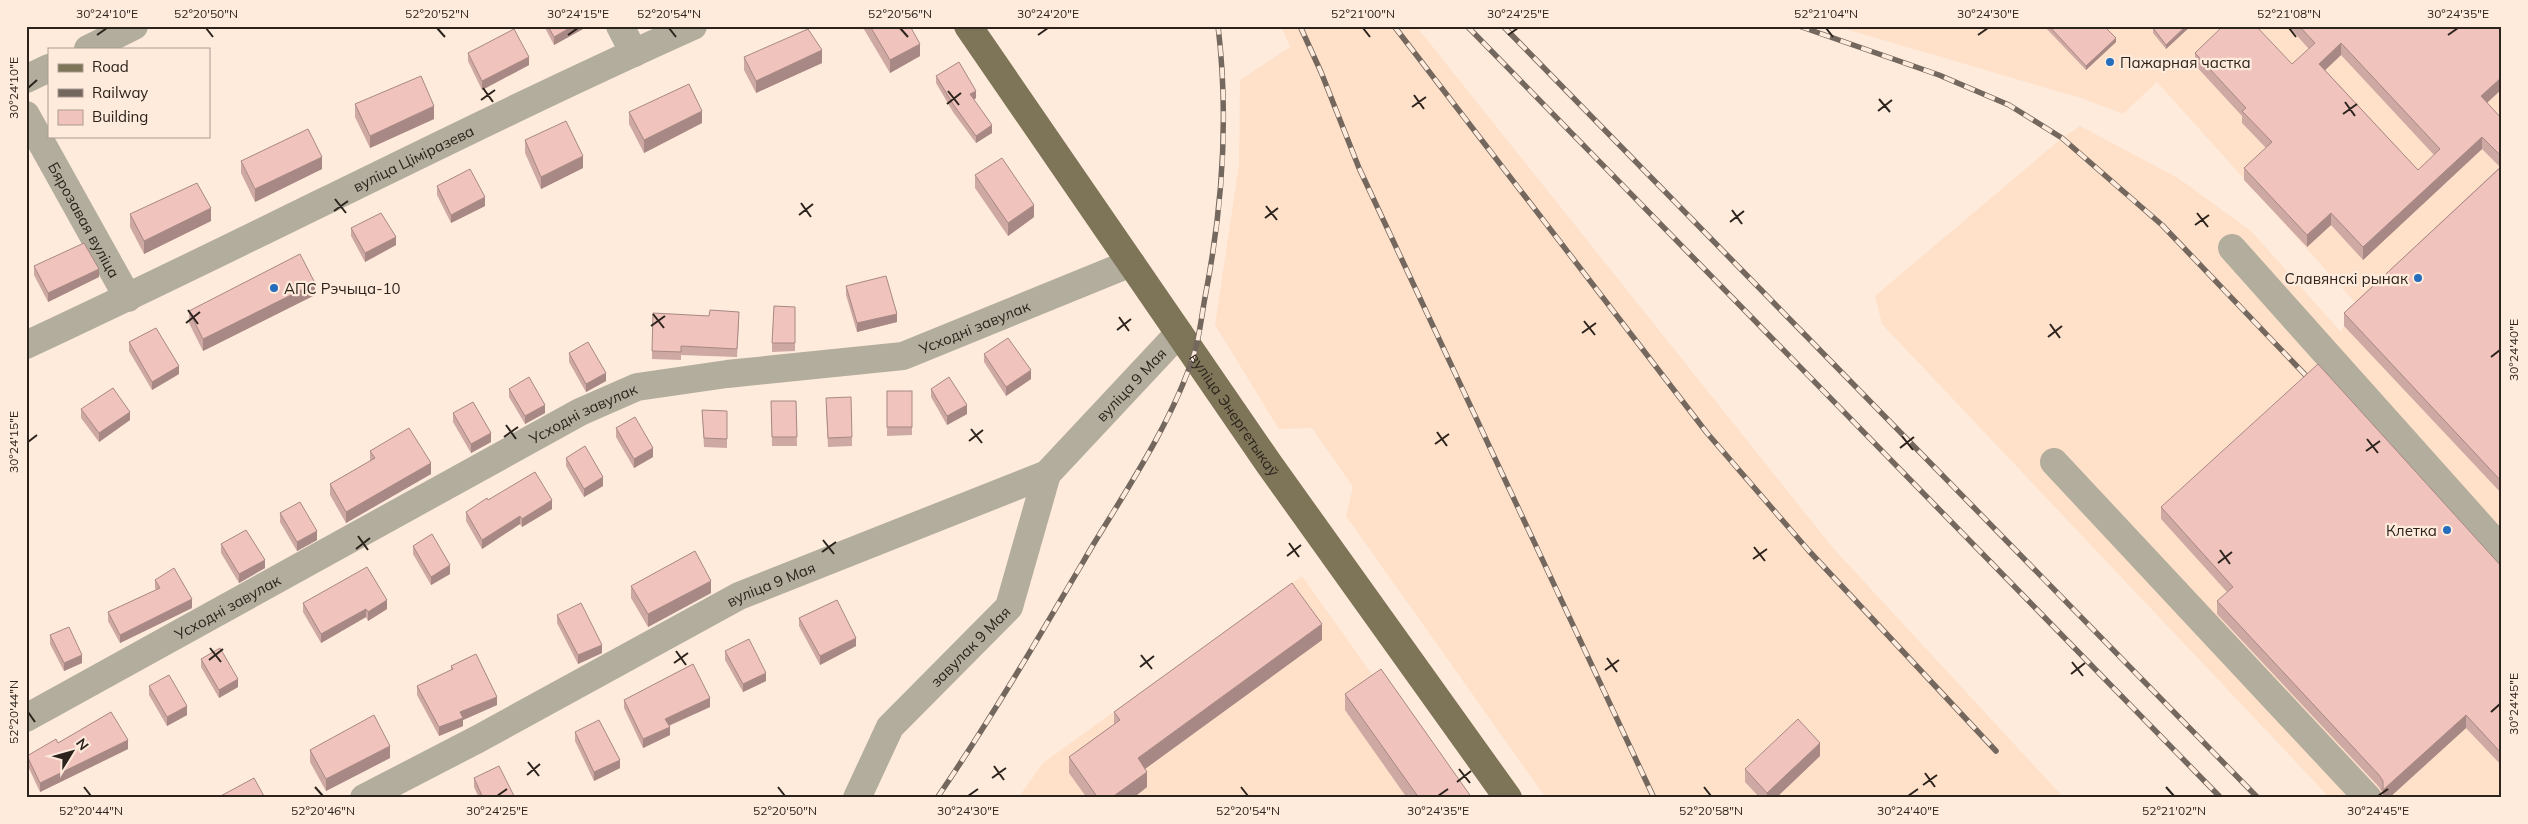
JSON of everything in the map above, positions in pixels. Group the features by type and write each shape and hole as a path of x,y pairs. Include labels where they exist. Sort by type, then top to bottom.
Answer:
{"main road":[{"name":"вуліца Энергетыкаў","path":"968,26 1323,541 1508,798"}],"street":[{"path":"90,48 134,26"},
{"path":"620,26 634,53"},
{"name":"вуліца Ціміразева","path":"26,345 128,298 693,26"},
{"path":"26,80 48,69"},
{"name":"Бярозавая вуліца","path":"26,115 128,298"},
{"path":"2232,248 2502,550"},
{"name":"Усходні завулак","path":"26,718 580,412 637,387 727,374 903,356 1131,263"},
{"name":"вуліца 9 Мая","path":"364,798 478,739 739,596 1047,474 1179,333"},
{"path":"2054,462 2368,798"},
{"name":"завулак 9 Мая","path":"857,798 890,727 1009,607 1047,474"}],"shaded area":[{"path":"1281,26 1416,26 1833,548 2064,798 1806,798 1804,796 1802,798 1546,798 1346,516 1353,487 1312,428 1279,429 1215,325 1239,164 1240,80 1290,47"},
{"path":"1835,26 2502,26 2502,798 2330,798 1882,324 1875,296 2062,138 2080,126 2178,178 2251,231 2341,332 2344,326 2361,309 2157,82 2123,114 2081,98"},
{"path":"1302,576 1460,798 1018,798 1043,763"}],"building":[{"path":"548,26 573,26 554,37"},
{"path":"870,26 910,26 920,44 890,60"},
{"path":"2049,26 2104,26 2116,38 2086,66"},
{"path":"2155,26 2186,26 2166,45 2153,28"},
{"path":"2223,26 2256,26 2292,64 2315,43 2299,26 2502,26 2502,77 2481,96 2502,119 2502,157 2482,137 2363,247 2331,213 2307,235 2244,168 2272,142 2242,111 2246,108 2195,53","holes":["2341,43 2440,149 2418,170 2319,64"]},
{"path":"514,29 529,57 482,81 468,53"},
{"path":"808,29 822,50 756,81 744,57"},
{"path":"959,62 976,91 970,94 992,125 976,136 936,76"},
{"path":"421,76 434,106 370,136 355,104"},
{"path":"689,84 702,111 644,140 629,112"},
{"path":"566,121 583,156 541,177 525,140"},
{"path":"308,129 322,157 255,189 241,161"},
{"path":"1002,158 1034,205 1008,223 975,175"},
{"path":"2502,166 2502,482 2344,313"},
{"path":"470,169 485,197 451,215 437,186"},
{"path":"197,183 211,208 144,241 130,214"},
{"path":"381,213 396,237 365,253 351,228"},
{"path":"84,243 99,269 48,293 34,266"},
{"path":"300,254 315,283 203,339 189,311"},
{"path":"886,276 897,314 857,323 846,286"},
{"path":"774,306 795,307 795,343 772,343"},
{"path":"710,310 739,312 737,349 681,346 681,352 652,351 653,313 709,316"},
{"path":"156,328 179,366 152,382 129,342"},
{"path":"1008,338 1031,370 1006,387 984,354"},
{"path":"588,342 606,373 586,384 569,353"},
{"path":"2318,364 2502,567 2502,754 2466,715 2383,790 2383,781 2379,775 2217,601 2233,587 2161,507"},
{"path":"529,377 545,405 525,416 509,389"},
{"path":"949,377 967,405 947,416 931,389"},
{"path":"113,388 130,412 99,433 81,409"},
{"path":"887,391 912,391 912,427 887,427"},
{"path":"851,397 852,437 828,438 826,398"},
{"path":"771,401 796,401 797,437 772,437"},
{"path":"473,402 491,433 471,444 453,413"},
{"path":"702,410 727,411 727,439 704,438"},
{"path":"635,417 653,448 634,459 616,428"},
{"path":"409,428 431,463 346,512 330,484 375,458 370,451"},
{"path":"585,446 603,477 584,489 566,458"},
{"path":"535,472 552,500 522,519 520,516 482,540 466,512 487,498 488,500"},
{"path":"300,502 317,531 297,542 280,513"},
{"path":"246,530 265,560 239,574 221,544"},
{"path":"432,534 450,565 431,577 413,546"},
{"path":"695,551 711,581 648,614 631,586"},
{"path":"367,567 387,600 368,612 366,609 321,634 303,603"},
{"path":"174,568 192,599 120,635 108,612 160,588 155,580"},
{"path":"1292,583 1322,624 1138,758 1147,772 1111,798 1098,798 1069,757 1120,720 1114,712"},
{"path":"837,600 856,638 820,656 799,618"},
{"path":"581,603 602,645 578,655 557,615"},
{"path":"69,627 82,655 64,663 50,635"},
{"path":"749,639 766,673 743,684 725,651"},
{"path":"220,648 238,679 219,690 201,659"},
{"path":"476,654 497,697 460,712 463,718 439,727 417,686 453,669 451,666"},
{"path":"693,664 710,698 665,719 670,727 643,739 624,700"},
{"path":"1381,669 1472,798 1419,798 1345,694"},
{"path":"169,675 187,706 167,717 149,686"},
{"path":"111,712 128,740 40,783 27,756 56,739 58,743"},
{"path":"374,715 390,746 326,779 310,750"},
{"path":"1798,719 1820,743 1767,793 1745,769"},
{"path":"599,720 620,760 594,772 575,732"},
{"path":"499,766 515,798 483,798 474,778"},
{"path":"254,778 265,798 217,798"}],"railway":[{"path":"937,798 998,704 1135,476 1162,428 1185,379 1194,354 1199,331 1217,226 1224,127 1218,26"},
{"path":"1300,26 1321,72 1359,168 1654,798"},
{"path":"1394,26 1707,433 1809,551 1996,751"},
{"path":"1467,26 2221,798"},
{"path":"1503,26 2258,798"},
{"path":"1799,26 1939,75 2009,105 2062,138 2162,225 2312,382"}],"place":[{"name":"Пажарная частка","path":"2110,62"},
{"name":"Славянскі рынак","path":"2418,278"},
{"name":"АПС Рэчыца-10","path":"274,288"},
{"name":"Клетка","path":"2447,530"}]}
